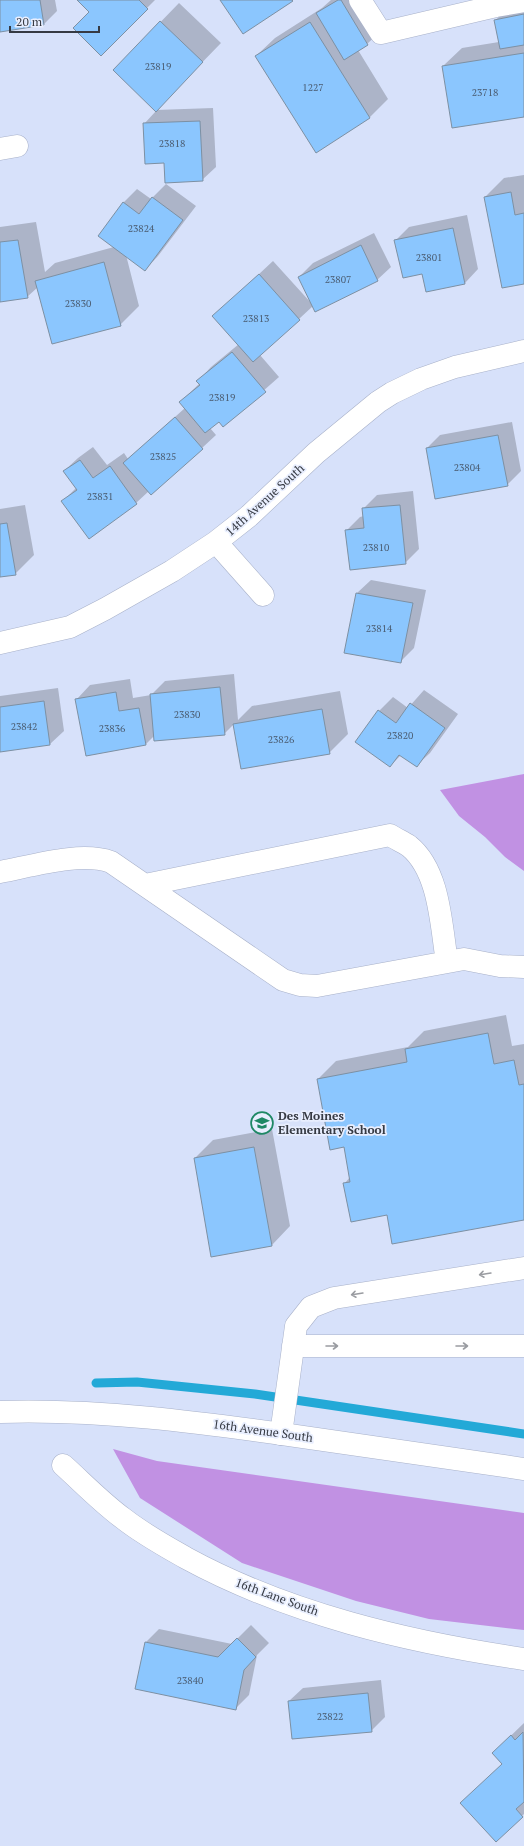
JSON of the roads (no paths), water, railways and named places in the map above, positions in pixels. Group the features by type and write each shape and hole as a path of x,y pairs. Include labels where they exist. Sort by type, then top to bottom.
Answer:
{"street":[{"path":"360,0 381,33 496,6 524,1"},
{"name":"14th Avenue South","path":"0,643 70,627 106,609 172,571 216,542 250,516 316,453 388,396 422,379 455,367 524,351"},
{"path":"216,542 263,595"},
{"path":"145,885 390,835 409,846 423,864 434,886 447,962"},
{"path":"0,872 85,857 111,862 284,980 300,985 317,986 464,959 500,966 524,967"},
{"path":"280,1434 296,1326 312,1307 334,1298 524,1268"},
{"path":"293,1346 524,1346"},
{"name":"16th Avenue South","path":"0,1412 38,1411 136,1416 217,1425 524,1469"},
{"name":"16th Lane South","path":"63,1465 124,1520 164,1546 203,1567 242,1585 352,1624 476,1652 524,1659"}],"waterway":[{"path":"96,1383 137,1382 255,1394 524,1434"}],"place":[{"name":"Des Moines Elementary School","path":"262,1123"}]}
